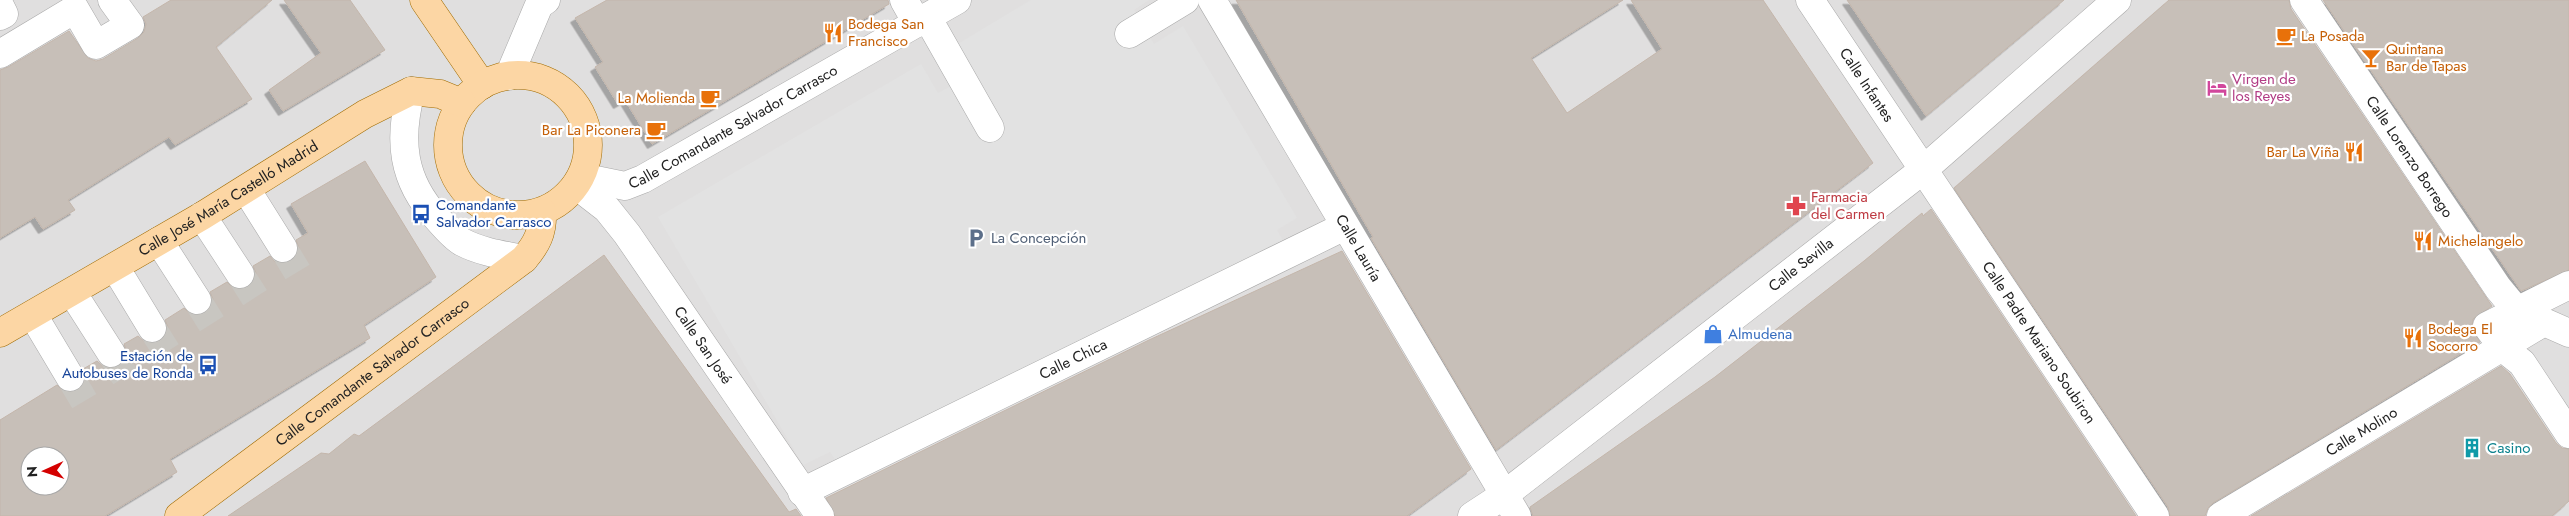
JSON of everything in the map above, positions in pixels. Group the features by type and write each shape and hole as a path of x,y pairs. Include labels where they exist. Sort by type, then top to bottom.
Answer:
{"main road":[{"path":"424,0 482,85"},
{"path":"509,76 531,76 551,83 568,96 580,112 588,135 587,156 578,181 562,201 542,212 520,216 498,213 477,203 461,187 451,168 448,145 452,123 462,103 482,85 509,76"},
{"path":"412,91 440,94 462,103"},
{"name":"Calle José María Castelló Madrid","path":"0,333 202,216 344,126 412,91"},
{"name":"Calle Comandante Salvador Carrasco","path":"179,516 524,259 536,246 542,230 542,212"}],"street":[{"path":"0,54 75,9 96,45 130,25 112,0"},
{"path":"509,76 539,5 546,0"},
{"path":"904,0 922,20 990,128"},
{"name":"Calle Comandante Salvador Carrasco","path":"578,181 625,186 643,179 958,0"},
{"path":"1129,34 1185,0"},
{"name":"Calle Lauría","path":"1212,0 1511,506"},
{"name":"Calle Infantes","path":"1810,0 1923,170"},
{"name":"Calle Sevilla","path":"1472,516 1511,506 1923,170 2117,0"},
{"name":"Calle Lorenzo Borrego","path":"2304,0 2498,288 2517,311"},
{"path":"0,6 4,14 0,16"},
{"path":"412,91 404,119 405,159 424,204 460,241 488,252 524,259"},
{"name":"Calle Padre Mariano Soubiron","path":"1923,170 2155,516"},
{"name":"Calle San José","path":"578,181 608,209 627,234 820,516"},
{"path":"246,189 283,248"},
{"path":"202,216 240,274"},
{"name":"Calle Chica","path":"802,492 1345,226"},
{"path":"159,241 197,300"},
{"path":"115,267 152,328"},
{"path":"2569,285 2487,326 2503,348 2522,363 2569,434"},
{"path":"72,292 110,352"},
{"path":"33,315 70,377"},
{"name":"Calle Molino","path":"2221,516 2544,322 2569,332"}],"shaded area":[{"path":"0,0 2569,0 2569,516 0,516"},
{"name":"La Concepción","path":"1031,0 1149,0 1134,10 1154,44 1183,26 1297,218 1277,230 1286,246 838,464 830,452 803,465 658,217 921,64 938,93 962,80 956,45"}],"building":[{"path":"171,0 272,0 216,47 252,99 175,145 169,137 68,200 75,210 43,229 35,217 0,238 0,70 69,31 88,58 96,61 103,59 138,38 144,32 146,24 143,17"},
{"path":"284,0 350,0 385,50 283,111 269,90 321,53"},
{"path":"607,0 888,0 889,4 652,144 625,100 618,104 595,67 603,62 575,18"},
{"path":"1236,0 1623,0 1531,58 1567,113 1662,49 1631,0 1763,0 1873,163 1496,450 1371,238 1373,237"},
{"path":"1847,0 2064,0 1926,116"},
{"path":"2169,0 2289,0 2291,9 2492,306 2473,319 2472,327 2480,342 2213,503 2208,508 2205,516 2170,516 2168,507 1954,188"},
{"path":"2323,0 2569,0 2569,270 2521,291"},
{"name":"Estación de Autobuses de Ronda","path":"365,161 436,277 364,325 370,338 170,459 177,472 105,516 0,516 0,420 57,385 62,390 70,393 78,390 84,384 86,377 83,369 97,361 104,367 112,369 119,366 125,360 127,352 124,344 138,336 145,342 153,344 160,342 166,335 168,327 165,320 184,308 190,314 198,316 205,313 211,307 213,299 210,292 227,282 233,288 241,290 248,287 254,281 256,273 253,266 270,256 275,262 283,264 292,261 297,256 299,248 296,240 308,233 291,204"},
{"path":"1931,209 2136,516 1533,516 1530,507 1715,377 1864,261 1922,213 1923,216"},
{"path":"1342,251 1471,469 1407,516 835,516 826,498 1149,340"},
{"path":"604,255 789,512 796,509 801,516 228,516 321,453 329,454 354,434 359,436"},
{"name":"Casino","path":"2501,366 2510,374 2556,443 2562,448 2569,449 2569,501 2552,516 2251,516"}],"tunnel":[{"path":"283,248 303,281"},
{"path":"240,274 261,307"},
{"path":"197,300 217,332"},
{"path":"152,328 172,360"},
{"path":"111,353 130,385"},
{"path":"70,377 89,409"}],"place":[{"name":"Bodega San Francisco","path":"833,33"},
{"name":"La Posada","path":"2286,36"},
{"name":"Quintana Bar de Tapas","path":"2371,58"},
{"name":"Virgen de los Reyes","path":"2217,88"},
{"name":"La Molienda","path":"710,98"},
{"name":"Bar La Piconera","path":"656,130"},
{"name":"Bar La Viña","path":"2354,152"},
{"name":"Farmacia del Carmen","path":"1796,206"},
{"name":"Comandante Salvador Carrasco","path":"421,214"},
{"name":"La Concepción","path":"976,238"},
{"name":"Michelangelo","path":"2423,241"},
{"name":"Almudena","path":"1713,334"},
{"name":"Bodega El Socorro","path":"2413,338"},
{"name":"Estación de Autobuses de Ronda","path":"208,365"},
{"name":"Casino","path":"2472,448"}]}
